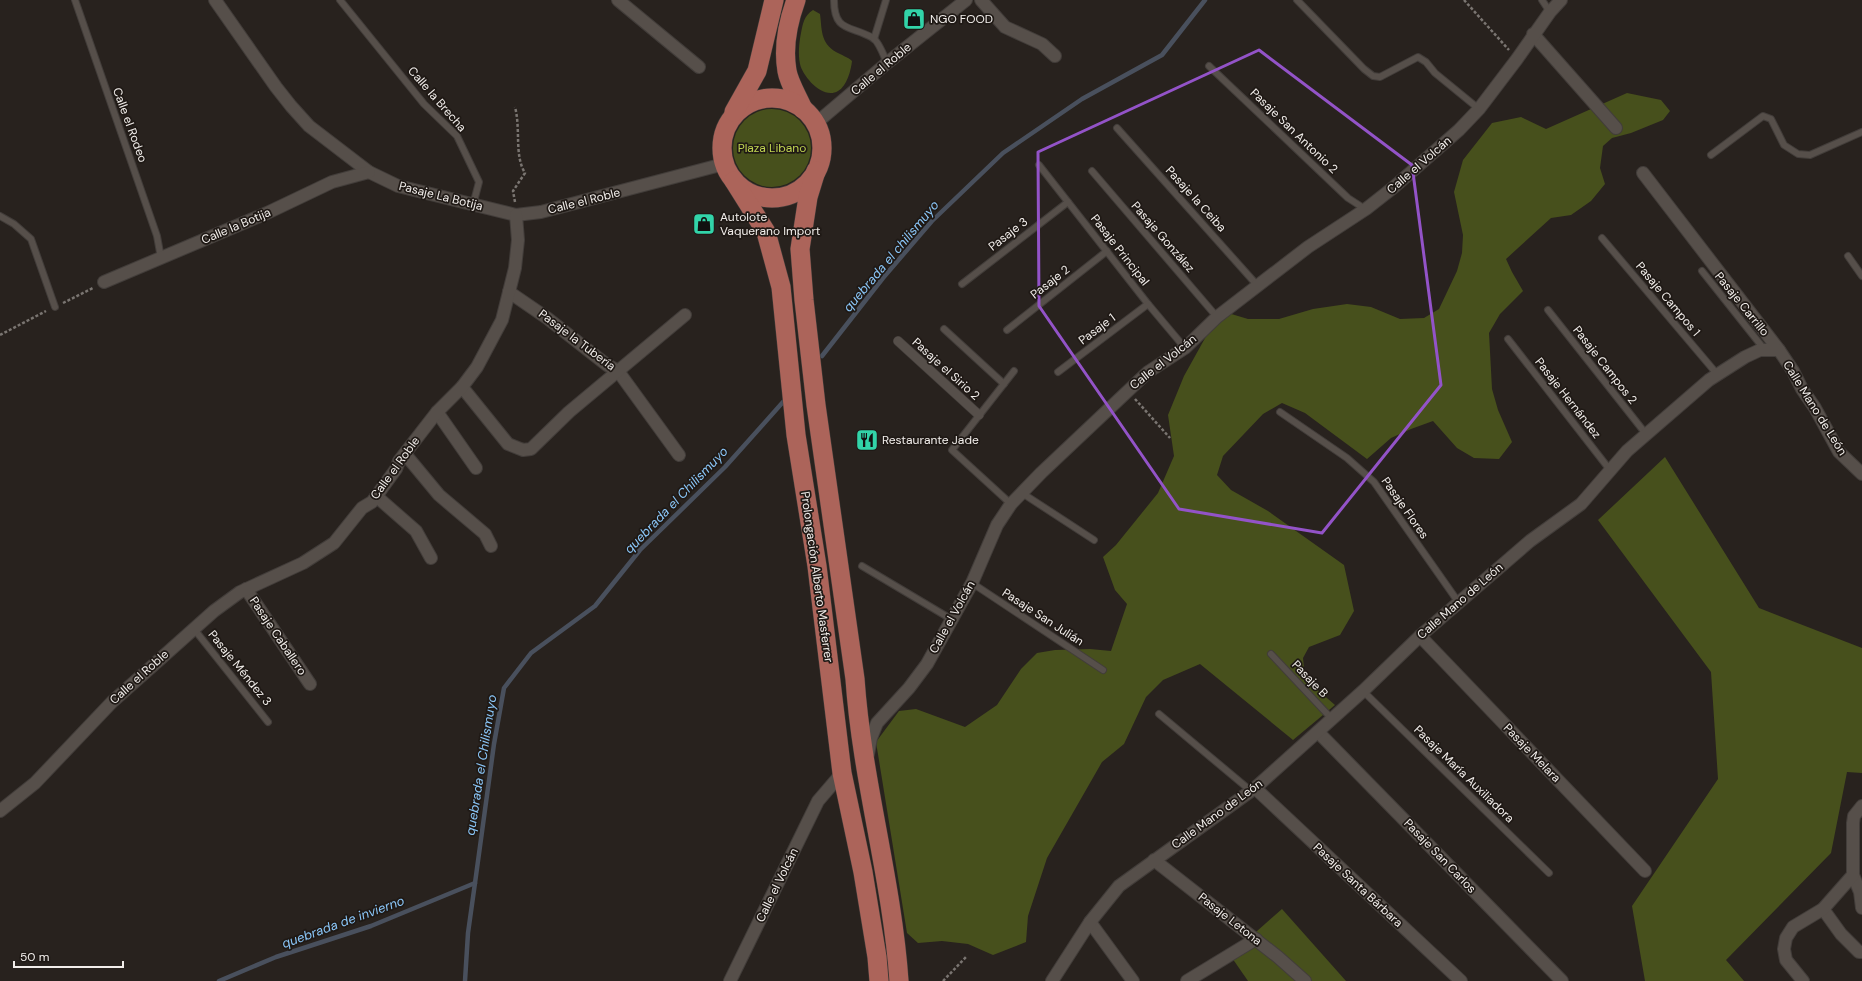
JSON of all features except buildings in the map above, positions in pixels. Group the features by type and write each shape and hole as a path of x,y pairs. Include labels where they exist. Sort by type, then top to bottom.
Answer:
{"main road":[{"path":"774,0 757,71 727,126 722,145 724,164 734,181 741,188 758,196 777,198 796,192 804,186 816,171 822,152 819,133 815,124 803,108 787,72 786,51 788,27 796,0"},
{"path":"727,126 739,111 747,104 761,99 776,98 785,100 803,108"},
{"name":"Prolongación Alberto Masferrer","path":"816,171 808,197 800,248 804,300 816,405 855,679 858,723 890,905 900,981"},
{"name":"Prolongación Alberto Masferrer","path":"734,181 766,232 781,287 796,435 817,566 842,773 864,880 877,957 879,981"}],"street":[{"name":"Pasaje La Botija","path":"215,0 291,106 309,126 369,172 398,186 516,215"},
{"path":"618,0 699,67"},
{"name":"Calle el Roble","path":"815,124 887,63 966,0"},
{"path":"981,0 1005,27 1036,41 1055,56"},
{"name":"Calle el Volcán","path":"866,773 871,738 877,723 909,688 927,664 972,583 997,525 1011,504 1127,390 1148,372 1185,348 1217,317 1308,247 1366,209 1394,187 1459,130 1479,109 1517,59 1533,34 1561,0"},
{"path":"1533,34 1616,128"},
{"name":"Calle el Roble","path":"0,811 35,783 112,702 219,607 246,589 325,550 334,543 362,508 372,502 405,454 437,412 462,387 477,367 502,320 516,268 518,240 516,215 541,212 724,164"},
{"name":"Calle la Botija","path":"104,282 267,214 332,182 369,172"},
{"path":"1643,173 1779,350"},
{"name":"Pasaje la Tubería","path":"509,292 547,318 607,365 618,371 679,455"},
{"path":"462,387 508,444 523,450 531,448 543,439 569,412 685,315"},
{"name":"Pasaje el Sirio 2","path":"898,341 979,415"},
{"name":"Calle Mano de León","path":"1052,981 1090,922 1119,886 1253,790 1363,691 1420,636 1530,541 1581,504 1627,451 1717,374 1760,350 1779,350 1815,408 1839,452 1862,474"},
{"path":"437,412 476,468"},
{"path":"405,454 439,495 485,534 491,546"},
{"path":"376,496 416,531 431,558"},
{"name":"Pasaje Caballero","path":"246,589 310,684"},
{"name":"Pasaje Melara","path":"1420,636 1644,871"},
{"name":"Pasaje San Carlos","path":"1318,732 1562,981"},
{"name":"Calle el Volcán","path":"730,981 818,801 842,773"},
{"name":"Pasaje Santa Bárbara","path":"1253,790 1461,981"},
{"path":"1862,806 1854,816 1853,824 1853,876 1860,892 1862,908"},
{"name":"Pasaje Letona","path":"1154,860 1256,939 1305,981"},
{"path":"1803,981 1786,960 1784,950 1786,938 1793,927 1823,909 1853,876"},
{"path":"1823,909 1841,934 1859,952 1862,952"},
{"path":"1090,922 1133,981"},
{"path":"1187,981 1256,939"}],"lane":[{"name":"Calle el Rodeo","path":"75,0 157,236 161,258"},
{"name":"Calle la Brecha","path":"340,0 424,104 457,136 479,182 473,204"},
{"path":"834,0 834,14 839,21 853,31 874,39 887,63"},
{"path":"874,39 886,0"},
{"path":"1297,0 1372,76 1380,77 1418,57 1426,62 1435,73 1479,109"},
{"path":"1542,0 1550,12"},
{"name":"Pasaje San Antonio 2","path":"1209,66 1348,198 1366,209"},
{"path":"1711,155 1763,116 1771,119 1784,145 1798,154 1810,155 1862,132"},
{"name":"Pasaje la Ceiba","path":"1117,128 1258,285"},
{"name":"Pasaje Principal","path":"1040,165 1148,304 1185,348"},
{"name":"Pasaje González","path":"1092,171 1217,317"},
{"name":"Pasaje 3","path":"962,284 1068,202"},
{"path":"0,216 14,224 31,239 56,307"},
{"name":"Pasaje Campos 1","path":"1602,238 1717,374"},
{"name":"Pasaje 2","path":"1007,330 1107,251"},
{"path":"1848,256 1862,276"},
{"name":"Pasaje Carrillo","path":"1702,271 1765,350"},
{"name":"Pasaje 1","path":"1058,372 1148,304"},
{"name":"Pasaje Campos 2","path":"1548,310 1646,434"},
{"path":"944,329 1004,384"},
{"name":"Pasaje Hernández","path":"1508,339 1610,470"},
{"path":"1011,504 952,450 1014,371"},
{"name":"Pasaje Flores","path":"1280,412 1347,458 1374,482 1459,603"},
{"path":"1022,493 1094,540"},
{"path":"862,566 951,619"},
{"name":"Pasaje San Julián","path":"972,583 1103,670"},
{"name":"Pasaje Méndez 3","path":"194,629 268,722"},
{"name":"Pasaje B","path":"1271,654 1332,719"},
{"name":"Pasaje María Auxiliadora","path":"1363,691 1549,873"},
{"path":"1159,714 1253,790"}],"path":[{"path":"1464,0 1517,59"},
{"path":"515,108 518,124 518,155 520,165 525,173 514,191 516,215"},
{"path":"1127,390 1170,438"},
{"path":"943,981 967,956"}],"highlighted area":[{"path":"1259,50 1412,165 1441,385 1322,533 1179,509 1039,306 1038,152"}],"green space":[{"path":"813,10 820,14 824,40 827,44 836,52 852,61 850,73 846,82 841,89 832,93 820,90 814,86 805,75 800,64 799,48 802,26 806,17"},
{"path":"1627,93 1661,100 1670,111 1663,120 1631,133 1612,138 1603,146 1600,168 1605,184 1591,201 1571,215 1551,218 1506,259 1523,291 1500,314 1489,333 1492,389 1498,410 1512,442 1499,459 1474,458 1457,448 1433,421 1391,438 1367,459 1305,413 1282,403 1263,414 1223,456 1217,475 1231,490 1268,511 1344,565 1354,611 1340,635 1309,647 1303,658 1305,679 1335,705 1293,740 1200,664 1163,680 1146,697 1124,744 1102,762 1047,858 1028,916 1026,942 993,955 968,944 942,941 918,943 907,933 876,742 899,711 916,709 965,727 997,705 1021,669 1037,653 1055,650 1090,649 1111,651 1127,604 1115,590 1103,557 1116,545 1158,493 1174,456 1168,415 1184,376 1209,331 1228,313 1248,319 1279,319 1313,309 1347,304 1371,307 1400,319 1424,318 1439,309 1457,271 1462,253 1463,235 1454,192 1463,160 1492,123 1521,117 1546,129"},
{"name":"Plaza Libano","path":"772,109 787,112 800,120 808,133 811,148 808,163 800,176 787,184 772,187 757,184 744,176 736,163 733,148 736,133 744,120 757,112"},
{"path":"1665,457 1759,608 1862,648 1862,773 1847,772 1831,853 1726,960 1744,981 1645,981 1632,906 1718,779 1711,672 1598,520"},
{"path":"1282,909 1346,981 1248,981 1230,955"}],"waterway":[{"name":"quebrada el chilismuyo","path":"822,356 883,278 932,221 1003,153 1082,99 1162,55 1205,0"},
{"name":"quebrada el Chilismuyo","path":"465,981 468,933 494,744 504,688 531,653 595,606 640,550 725,467 783,402"},
{"name":"quebrada de invierno","path":"219,981 276,957 371,926 475,883"}],"place":[{"name":"NGO FOOD","path":"914,19"},
{"name":"Autolote Vaquerano Import","path":"704,224"},
{"name":"Restaurante Jade","path":"867,440"}]}
